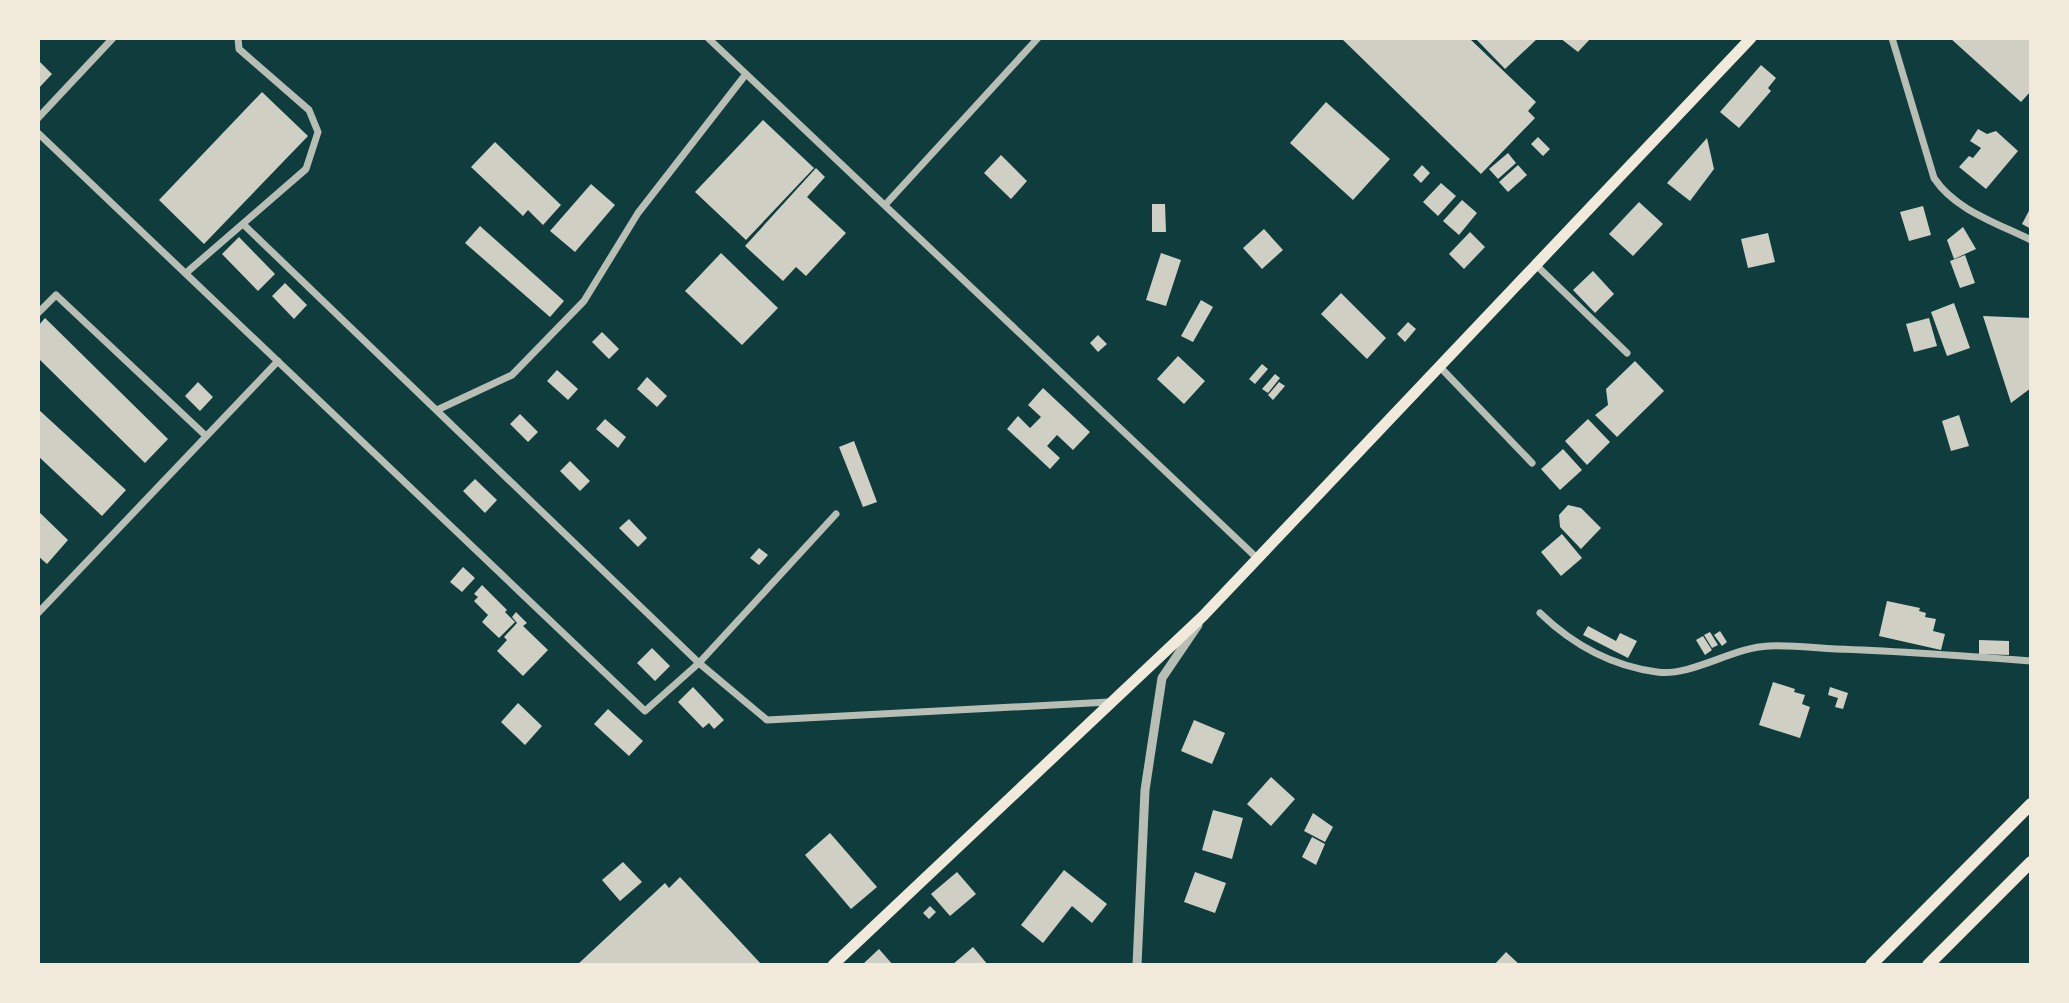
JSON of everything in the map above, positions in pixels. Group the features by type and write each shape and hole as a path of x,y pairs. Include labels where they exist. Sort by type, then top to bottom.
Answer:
{"highway":[{"path":"1871,965 2031,804"},
{"path":"1928,965 2031,862"}],"main road":[{"path":"833,965 1203,616 1751,38"}],"street":[{"path":"38,118 113,38"},
{"path":"186,273 306,169 318,132 309,110 239,49 238,38"},
{"path":"708,38 1258,559"},
{"path":"885,205 1038,38"},
{"path":"1892,38 1934,178 1952,200 2031,240"},
{"path":"437,410 512,375 584,301 638,213 746,74"},
{"path":"38,133 645,711 699,663 836,514"},
{"path":"243,224 699,663 767,720 1112,702"},
{"path":"1536,265 1627,353"},
{"path":"38,313 56,295 206,436"},
{"path":"38,613 278,361"},
{"path":"1440,367 1532,463"},
{"path":"1540,613 1560,632 1608,660 1660,673 1687,669 1723,656 1767,646 2031,661"},
{"path":"1137,965 1145,790 1162,678 1203,616"}],"building":[{"path":"1341,38 1469,38 1536,102 1528,111 1535,118 1481,174"},
{"path":"1475,38 1538,38 1505,69"},
{"path":"1560,38 1591,38 1578,52"},
{"path":"1950,38 2031,38 2031,91 2021,102"},
{"path":"38,60 52,74 38,89"},
{"path":"1761,65 1776,78 1768,88 1771,91 1739,128 1720,112"},
{"path":"262,92 308,136 204,244 159,200"},
{"path":"1326,102 1390,159 1353,200 1290,143"},
{"path":"763,120 814,168 746,240 695,192"},
{"path":"1978,129 1987,134 1996,131 2018,151 1986,189 1959,167 1981,148 1970,141"},
{"path":"1538,137 1550,149 1543,156 1531,144"},
{"path":"1707,138 1714,169 1690,201 1667,183"},
{"path":"495,142 561,205 543,225 528,210 523,216 471,167"},
{"path":"1508,153 1516,163 1498,179 1489,169"},
{"path":"1001,155 1027,181 1011,199 984,173"},
{"path":"1422,165 1430,173 1421,183 1413,175"},
{"path":"1518,165 1527,175 1508,192 1499,182"},
{"path":"816,168 825,177 807,197 846,233 806,276 796,267 783,281 745,246"},
{"path":"1441,183 1456,196 1438,216 1423,202"},
{"path":"591,184 615,205 575,252 550,231"},
{"path":"1462,200 1477,213 1459,235 1443,221"},
{"path":"1639,202 1663,224 1633,256 1609,234"},
{"path":"1152,204 1165,204 1166,232 1152,232"},
{"path":"1923,206 1931,235 1909,241 1900,212"},
{"path":"2031,207 2031,229 2022,224"},
{"path":"480,226 564,301 550,317 465,243"},
{"path":"1963,227 1976,249 1954,259 1947,240"},
{"path":"1264,229 1283,250 1262,269 1243,248"},
{"path":"1470,232 1485,247 1464,269 1449,254"},
{"path":"1768,233 1775,262 1748,268 1741,239"},
{"path":"239,237 275,274 258,291 222,254"},
{"path":"721,253 778,308 742,345 685,291"},
{"path":"1161,253 1181,260 1166,306 1146,300"},
{"path":"1965,255 1975,283 1960,288 1950,261"},
{"path":"1593,271 1614,294 1595,313 1573,290"},
{"path":"285,283 307,305 294,319 272,296"},
{"path":"1341,293 1386,338 1367,359 1321,314"},
{"path":"1201,300 1213,307 1193,342 1181,336"},
{"path":"1954,303 1970,348 1947,356 1931,312"},
{"path":"1983,316 2031,318 2031,388 2011,403"},
{"path":"45,318 168,439 145,463 38,358 38,326"},
{"path":"1929,318 1937,346 1914,352 1906,324"},
{"path":"1408,322 1416,329 1405,342 1397,334"},
{"path":"602,332 619,349 609,359 592,342"},
{"path":"1098,335 1107,344 1098,352 1090,343"},
{"path":"1178,356 1205,381 1184,404 1157,379"},
{"path":"1635,361 1664,391 1617,437 1595,415 1608,405 1606,389"},
{"path":"1262,364 1268,369 1255,384 1249,379"},
{"path":"557,370 578,389 568,400 547,381"},
{"path":"1275,374 1280,378 1268,393 1262,389"},
{"path":"647,377 667,396 657,407 637,389"},
{"path":"198,382 213,397 200,411 185,396"},
{"path":"1279,382 1285,386 1273,400 1268,395"},
{"path":"1043,388 1090,432 1073,450 1057,435 1047,446 1060,458 1050,469 1007,429 1018,416 1030,428 1041,417 1028,405"},
{"path":"38,409 126,490 102,516 38,456"},
{"path":"520,414 538,432 528,442 510,424"},
{"path":"1959,415 1969,446 1951,451 1942,421"},
{"path":"605,419 626,437 618,448 596,429"},
{"path":"1588,419 1610,442 1587,465 1565,441"},
{"path":"854,441 877,502 863,507 839,447"},
{"path":"1563,449 1582,470 1560,490 1541,469"},
{"path":"570,461 590,481 580,491 560,471"},
{"path":"475,479 497,500 485,513 463,491"},
{"path":"1568,505 1581,508 1601,528 1581,549 1560,527 1559,515"},
{"path":"38,511 68,540 47,564 38,556"},
{"path":"629,519 647,538 638,547 619,528"},
{"path":"1562,534 1582,558 1561,576 1541,552"},
{"path":"759,548 768,555 759,565 750,558"},
{"path":"463,567 475,578 462,592 450,582"},
{"path":"482,585 515,622 499,638 482,622 488,615 474,601 478,597 474,594"},
{"path":"1887,601 1920,608 1919,611 1926,613 1925,617 1936,619 1933,631 1945,634 1941,650 1879,636"},
{"path":"516,612 527,623 523,626 548,650 523,676 497,651 507,640 504,637 517,623 512,617"},
{"path":"1588,626 1616,641 1620,633 1637,641 1628,658 1583,635"},
{"path":"1720,631 1727,642 1722,646 1714,635"},
{"path":"1710,632 1718,645 1712,648 1704,635"},
{"path":"1703,636 1712,650 1705,655 1696,640"},
{"path":"1979,640 2009,641 2009,655 1979,654"},
{"path":"652,648 670,666 655,681 637,663"},
{"path":"1773,682 1805,695 1802,704 1810,707 1800,738 1759,725"},
{"path":"693,687 724,720 714,729 709,723 703,728 678,702"},
{"path":"1830,687 1848,693 1843,709 1835,707 1838,698 1828,695"},
{"path":"518,703 542,726 525,745 501,722"},
{"path":"608,709 643,741 629,756 594,724"},
{"path":"1194,720 1225,733 1212,764 1181,751"},
{"path":"1271,777 1295,799 1271,826 1247,804"},
{"path":"1213,810 1243,818 1232,859 1202,850"},
{"path":"1313,813 1333,827 1325,842 1304,831"},
{"path":"830,833 877,887 851,909 805,855"},
{"path":"1312,837 1325,844 1316,865 1302,857"},
{"path":"623,862 642,882 620,901 602,880"},
{"path":"1064,870 1107,904 1092,923 1072,906 1043,943 1021,925"},
{"path":"957,872 976,894 950,916 931,894"},
{"path":"1195,872 1226,883 1215,913 1184,902"},
{"path":"680,877 762,965 577,965 665,883 669,888"},
{"path":"930,906 936,912 929,919 923,913"},
{"path":"973,947 988,965 952,965"},
{"path":"879,949 893,965 864,963"},
{"path":"1506,952 1520,965 1494,965"}]}
